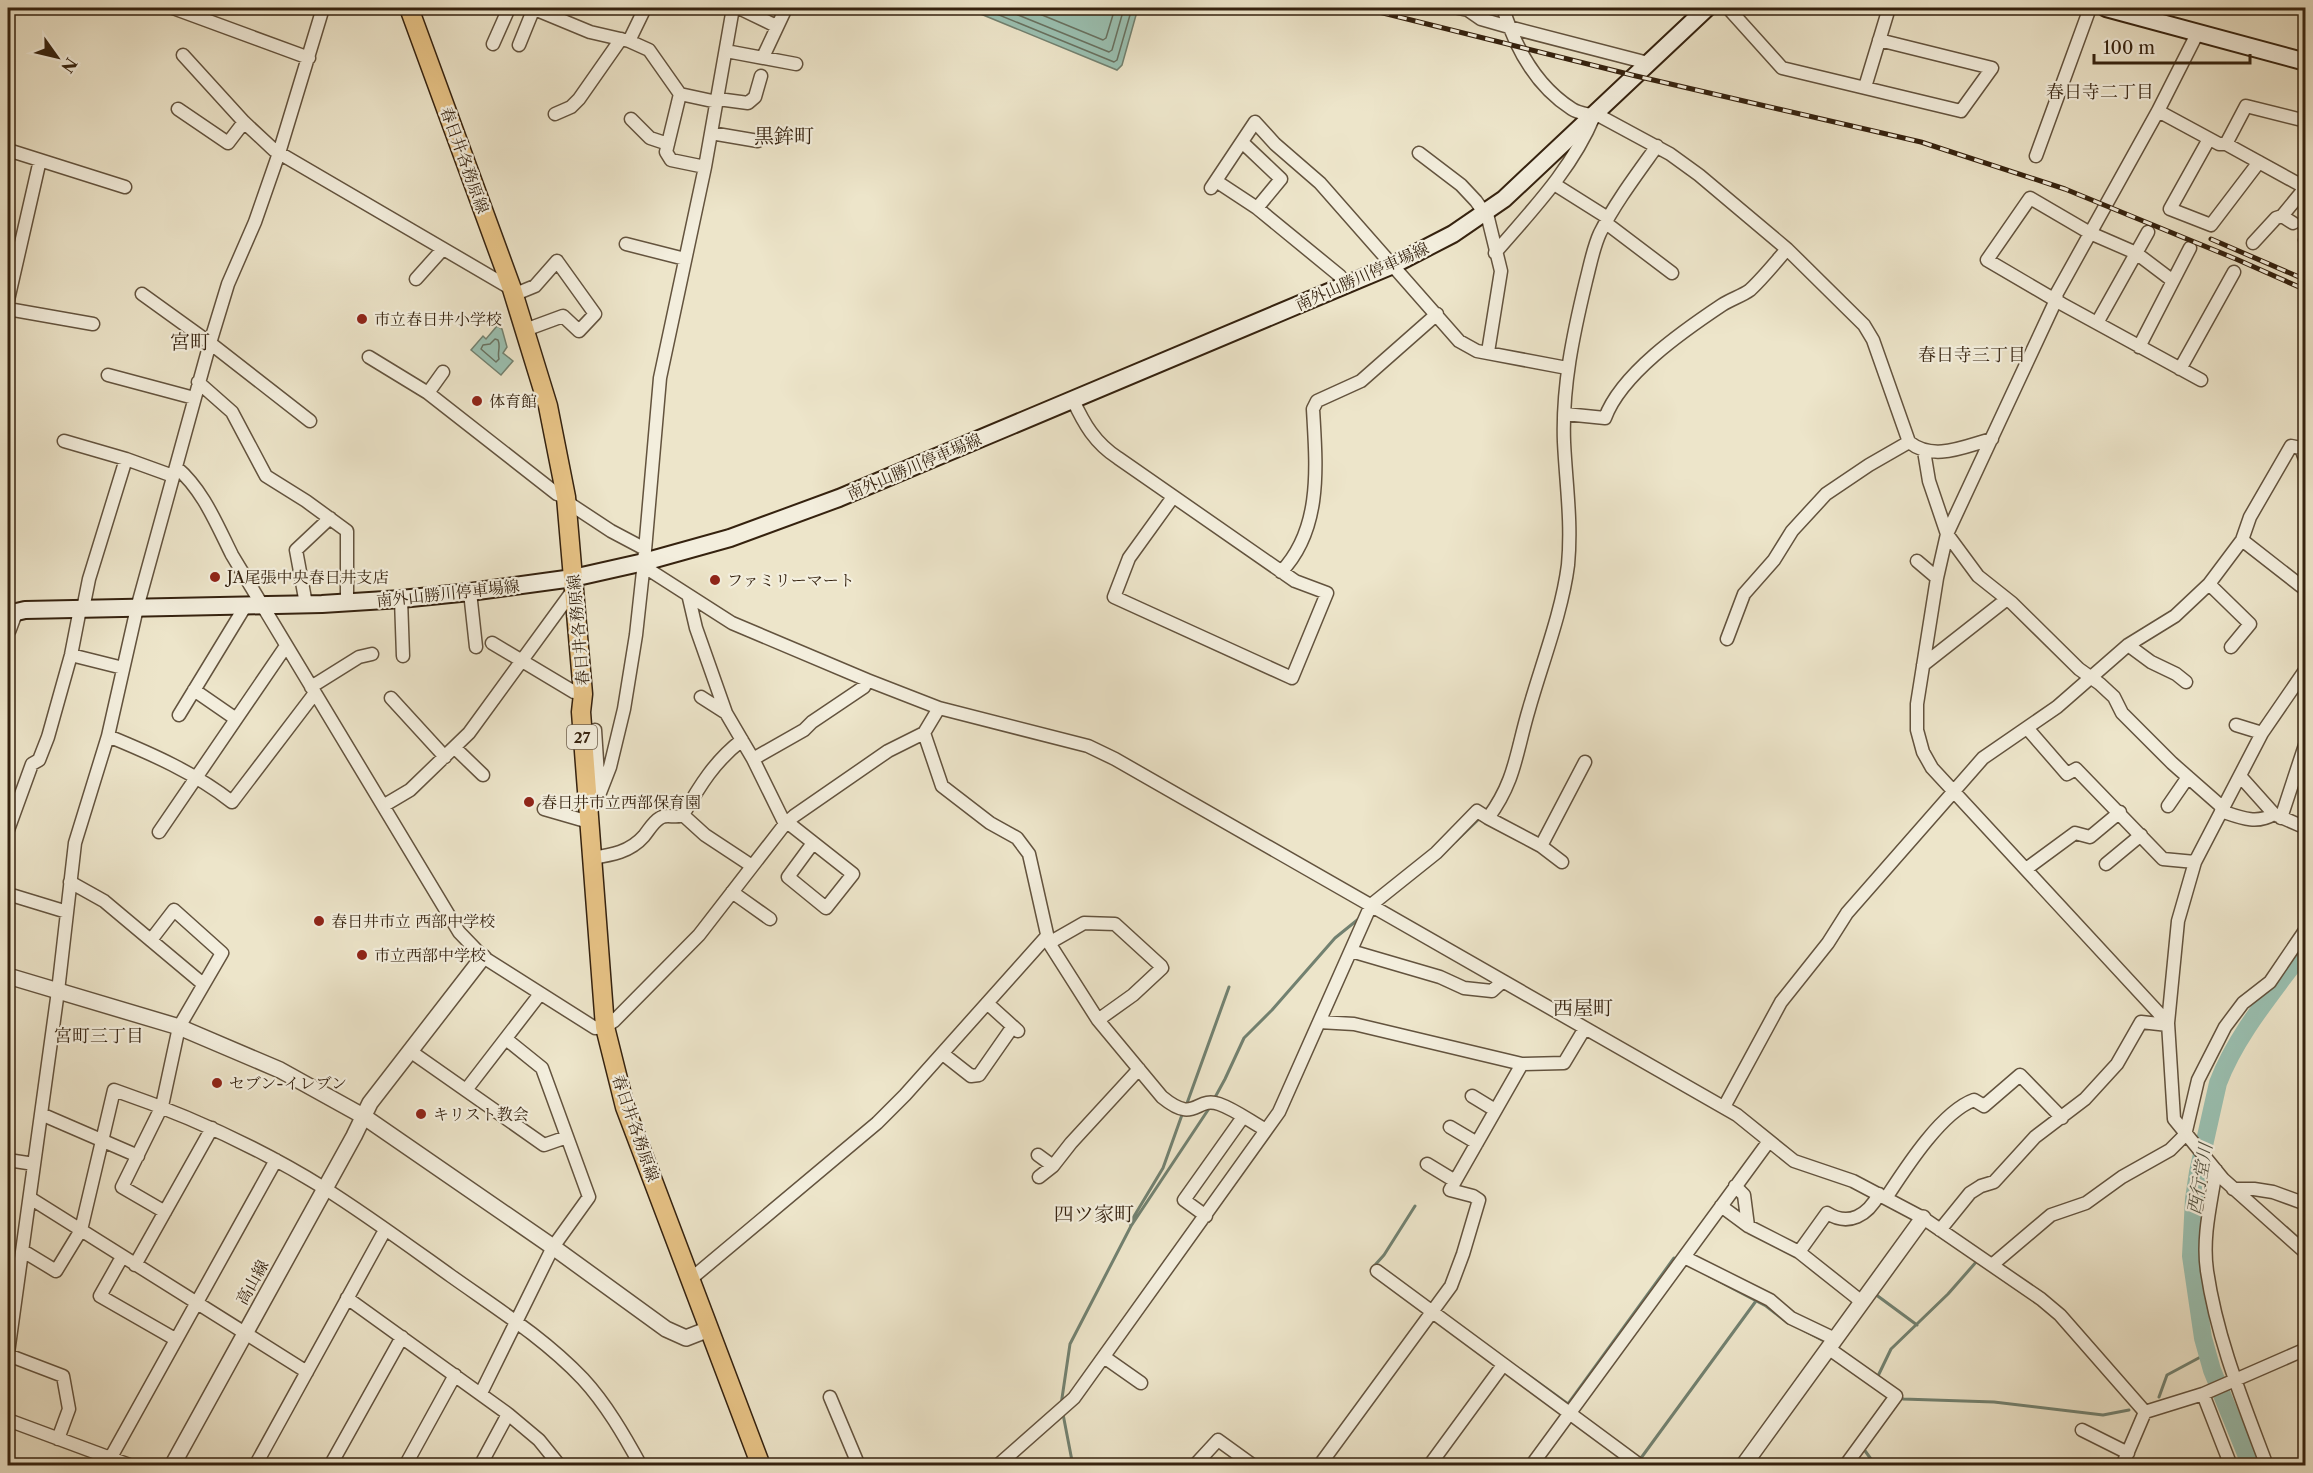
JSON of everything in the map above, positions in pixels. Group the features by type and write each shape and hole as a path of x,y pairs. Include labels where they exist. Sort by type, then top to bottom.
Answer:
{"main road":[{"name":"春日井各務原線","path":"409,8 512,292 548,406 566,500 574,584 583,694 580,712 592,807 591,858 605,1027 625,1107 692,1278 761,1466"},
{"name":"南外山勝川停車場線","path":"10,619 26,610 306,604 401,599 574,584 644,559 734,536 839,498 1073,400 1393,265 1453,234 1504,199 1707,8"},
{"path":"2106,8 2306,62"}],"street":[{"path":"173,8 309,58"},
{"path":"58,1439 69,1409 63,1376 8,1354 58,991 75,843 108,736 137,608 198,382 228,284 255,222 279,153 323,8"},
{"path":"493,44 509,8"},
{"path":"519,45 533,8 590,32 625,40 649,51 680,94 748,103 755,97 761,76"},
{"path":"555,114 571,107 579,99 625,40 645,8"},
{"path":"592,807 610,767 624,709 636,635 660,378 705,167 733,8"},
{"path":"739,8 776,26"},
{"path":"763,57 786,8"},
{"path":"1465,8 1481,19 1648,63"},
{"path":"1503,8 1521,53 1542,81 1574,110 1595,115 1656,146 1699,175 1787,249 1864,325 1873,340 1910,442 1924,451 1940,453 1992,439"},
{"path":"1728,8 1782,68 1961,111 1992,68 1879,40"},
{"path":"1865,87 1889,8"},
{"path":"2036,156 2090,8"},
{"path":"2168,1024 1932,768 1923,752 1917,730 1917,704 1937,578 1947,534 2056,300 2057,293 2158,111 2198,32"},
{"path":"726,51 796,64"},
{"path":"183,55 244,122 279,153 512,292 536,286 556,261 595,314 579,331 563,316 525,330"},
{"path":"680,94 666,152 671,159 705,167"},
{"path":"2226,144 2246,106 2306,121"},
{"path":"178,109 228,143 244,122"},
{"path":"2158,111 2218,144 2226,144 2305,188 2282,216 2276,218 2253,243"},
{"path":"1495,253 1554,184 1589,129 1595,115"},
{"path":"631,119 650,138 668,144"},
{"path":"1343,286 1340,276 1257,208 1213,184 1255,122 1275,144 1320,183 1459,341 1469,348 1567,368"},
{"path":"711,133 758,141"},
{"path":"2209,139 2170,209 2211,225 2259,162"},
{"path":"1242,142 1281,178 1257,208"},
{"path":"1488,818 1502,799 1511,780 1525,722 1566,579 1571,516 1564,441 1567,368 1572,338 1599,236 1607,220 1656,146"},
{"path":"8,150 126,187"},
{"path":"1419,153 1461,185 1485,212 1500,271 1488,352"},
{"path":"8,300 40,160"},
{"path":"1554,184 1607,220 1672,273"},
{"path":"2173,281 2136,253 2090,233 2030,198 1987,260 2097,324 2201,380"},
{"path":"2282,216 2302,224"},
{"path":"2097,324 2148,232"},
{"path":"626,244 685,259"},
{"path":"2139,346 2190,248"},
{"path":"1565,414 1605,418 1618,393 1656,353 1724,304 1749,291 1787,249"},
{"path":"416,279 442,250"},
{"path":"2180,369 2234,272"},
{"path":"142,294 210,343 310,421"},
{"path":"8,309 93,324"},
{"path":"1281,572 1291,562 1302,542 1310,518 1317,475 1313,409 1317,401 1361,381 1437,314"},
{"path":"369,357 428,393 556,494 610,531 689,598 732,623 939,708 1088,746 1115,759 1724,1107 1794,1161 1853,1181 1923,1218 1992,1265 2060,1316 2145,1412"},
{"path":"428,393 443,372"},
{"path":"108,375 194,398"},
{"path":"198,382 232,412 266,476 347,531 347,602"},
{"path":"1073,400 1085,427 1107,451 1281,572 1295,581 1327,593 1292,678 1114,597 1129,558 1173,497"},
{"path":"64,441 185,475 206,503 254,605 286,646 459,932 483,957 595,1028 605,1027 699,935 786,823 888,751 924,733 939,708"},
{"path":"1727,639 1744,594 1774,560 1792,531 1826,494 1869,465 1910,442"},
{"path":"1724,1107 1781,1002 1828,943 1847,913 1953,790 1983,758 2057,707 2128,645 2175,616 2209,584 2242,540 2250,517 2291,446 2301,448 2306,462"},
{"path":"1924,451 1929,481 1947,534 1978,576 2007,599 2090,678 2114,697 2122,713 2221,809 2246,819 2264,821 2278,816 2300,783 2306,742"},
{"path":"8,830 32,764 39,760 48,737 89,579 126,459"},
{"path":"306,604 296,550 330,518"},
{"path":"2242,540 2306,591"},
{"path":"1917,561 1937,578"},
{"path":"383,806 410,790 469,733 574,584"},
{"path":"2209,584 2250,624 2231,647"},
{"path":"470,592 476,647"},
{"path":"689,598 696,628 726,713 786,823 813,843 853,874 826,908 788,877 813,843"},
{"path":"401,599 403,656"},
{"path":"1923,665 2007,599"},
{"path":"179,715 254,605"},
{"path":"492,643 574,692 583,694"},
{"path":"2128,645 2151,662 2176,674 2186,682"},
{"path":"159,832 286,646"},
{"path":"108,736 156,756 196,778 232,802 313,690 358,657 372,654"},
{"path":"70,655 123,668"},
{"path":"2306,669 2262,733 2194,862 2178,921 2168,1024 2174,1119 2212,1167 2233,1189 2306,1253"},
{"path":"753,759 804,730 812,722 864,687 867,680"},
{"path":"194,690 236,719"},
{"path":"701,697 726,713"},
{"path":"391,698 445,757"},
{"path":"2236,725 2262,733"},
{"path":"2026,728 2067,774 2076,769 2163,859 2194,862"},
{"path":"592,807 596,730"},
{"path":"924,733 942,786 990,823 1017,838 1029,854 1048,940 1098,1020 1162,1097 1174,1107 1185,1111 1217,1103 1266,1130"},
{"path":"591,858 617,854 635,845 658,819 664,816 683,815 710,770 742,740"},
{"path":"455,748 483,775"},
{"path":"1541,846 1585,762"},
{"path":"2240,776 2278,816 2306,828"},
{"path":"2168,806 2188,777"},
{"path":"544,809 592,807"},
{"path":"997,1466 1074,1398 1279,1112 1351,951 1375,907 1436,853 1477,811 1541,846 1562,862"},
{"path":"2026,869 2075,833 2090,837 2120,812"},
{"path":"683,815 705,835 752,867"},
{"path":"2106,864 2141,835"},
{"path":"70,882 104,901 203,984"},
{"path":"732,892 770,919"},
{"path":"8,894 66,912"},
{"path":"151,940 174,910 222,953 179,1027 162,1106 122,1187 165,1212"},
{"path":"692,1278 877,1123 1048,940 1084,923 1115,924 1162,968 1133,995 1098,1020"},
{"path":"1992,1265 2051,1215 2086,1203 2121,1177 2170,1150 2187,1136 2198,1080 2224,1027 2243,1003 2270,982 2306,929"},
{"path":"1351,951 1440,977 1464,988 1492,991 1503,981"},
{"name":"高山線","path":"172,1466 354,1136 370,1102 483,957"},
{"path":"8,976 179,1027 280,1070 363,1116 553,1247 666,1329 686,1338 709,1329"},
{"path":"466,1090 540,994"},
{"path":"943,1054 971,1076 979,1075 1014,1032 987,1003"},
{"path":"1319,1022 1354,1024 1522,1064 1564,1063 1585,1028"},
{"path":"1940,1230 1970,1193 1994,1182 2035,1137 2085,1099 2117,1064 2141,1023 2168,1024"},
{"path":"481,1393 553,1247 590,1197 542,1068 506,1039"},
{"path":"410,1051 544,1145 567,1137"},
{"path":"1319,1466 1451,1286 1479,1200 1473,1196 1450,1190 1522,1064"},
{"path":"1039,1177 1053,1166 1139,1069"},
{"path":"1799,1252 1827,1213 1838,1221 1870,1210 1919,1148 1963,1104 1974,1100 1984,1106 2020,1076 2062,1118"},
{"path":"22,1251 56,1271 81,1230 114,1090 162,1106 276,1160 325,1188 516,1322 558,1354 585,1381 609,1412 638,1464"},
{"path":"1472,1096 1496,1110"},
{"path":"41,1114 138,1156"},
{"path":"1206,1216 1184,1200 1243,1117"},
{"path":"1450,1127 1477,1143"},
{"path":"135,1265 212,1128"},
{"path":"1531,1466 1768,1141"},
{"path":"1038,1155 1053,1166"},
{"path":"8,1160 34,1164"},
{"path":"108,1462 276,1160"},
{"path":"1427,1164 1455,1181"},
{"path":"2212,1167 2206,1231 2207,1270 2233,1380 2267,1466"},
{"path":"1735,1186 1744,1195 1748,1226"},
{"path":"2233,1189 2273,1192 2306,1204"},
{"path":"30,1198 307,1371"},
{"path":"1721,1206 1748,1226 1799,1252 1862,1302"},
{"path":"1743,1466 1923,1218"},
{"path":"255,1466 385,1230"},
{"path":"122,1257 100,1296 176,1339"},
{"path":"1684,1257 1770,1300 1791,1318 1832,1344 1896,1396 1845,1466"},
{"path":"1377,1271 1641,1466"},
{"path":"347,1298 508,1414 539,1440 560,1466"},
{"path":"330,1466 402,1337"},
{"path":"2145,1412 2205,1394 2306,1349"},
{"path":"1104,1357 1141,1383"},
{"path":"1429,1466 1503,1365"},
{"path":"405,1466 455,1375"},
{"path":"2205,1394 2231,1466"},
{"path":"830,1397 859,1466"},
{"path":"2122,1466 2145,1412"},
{"path":"480,1466 508,1414"},
{"path":"8,1420 58,1439 108,1462 132,1466"},
{"path":"2082,1430 2128,1453"},
{"path":"1194,1466 1218,1440 1254,1466"}],"water":[{"path":"966,8 1138,8 1122,65 1117,70"},
{"path":"497,326 502,329 507,347 503,353 513,361 501,375 471,350 483,336 486,339"}],"waterway":[{"path":"1514,744 1524,707"},
{"path":"1456,841 1481,817"},
{"path":"1213,1101 1244,1038 1272,1010 1335,938 1361,917"},
{"name":"西行堂川","path":"2251,1466 2212,1370 2203,1338 2191,1256 2194,1199 2218,1083 2246,1029 2306,947"},
{"path":"1186,1106 1229,987"},
{"path":"1061,1405 1070,1344 1131,1226 1210,1107"},
{"path":"1131,1226 1130,1223 1163,1168 1183,1112"},
{"path":"1379,1268 1375,1265 1384,1255 1415,1206"},
{"path":"1521,1370 1568,1404 1674,1258"},
{"path":"1877,1378 1891,1349 1948,1294 1977,1261"},
{"path":"1709,1276 1766,1306 1788,1323"},
{"path":"1875,1294 1917,1325"},
{"path":"1641,1458 1756,1301"},
{"path":"1805,1331 1822,1340"},
{"path":"2159,1397 2167,1375 2208,1353"},
{"path":"1899,1395 1903,1399 1994,1402 2103,1415 2129,1410"},
{"path":"1063,1414 1073,1466"},
{"path":"1863,1448 1876,1466"}],"railway":[{"path":"1363,8 1636,76 1921,142 2065,189 2306,290"},
{"path":"2211,239 2306,280"}],"place":[{"name":"市立春日井小学校","path":"362,319"},
{"name":"体育館","path":"477,401"},
{"name":"JA尾張中央春日井支店","path":"215,577"},
{"name":"ファミリーマート","path":"715,580"},
{"name":"春日井市立西部保育園","path":"529,802"},
{"name":"春日井市立 西部中学校","path":"319,921"},
{"name":"市立西部中学校","path":"362,955"},
{"name":"セブン-イレブン","path":"217,1083"},
{"name":"キリスト教会","path":"421,1114"}],"district":[{"name":"春日寺二丁目","path":"2100,92"},
{"name":"黒鉾町","path":"784,136"},
{"name":"宮町","path":"190,342"},
{"name":"春日寺三丁目","path":"1972,355"},
{"name":"西屋町","path":"1583,1008"},
{"name":"宮町三丁目","path":"99,1036"},
{"name":"四ツ家町","path":"1094,1214"}]}
